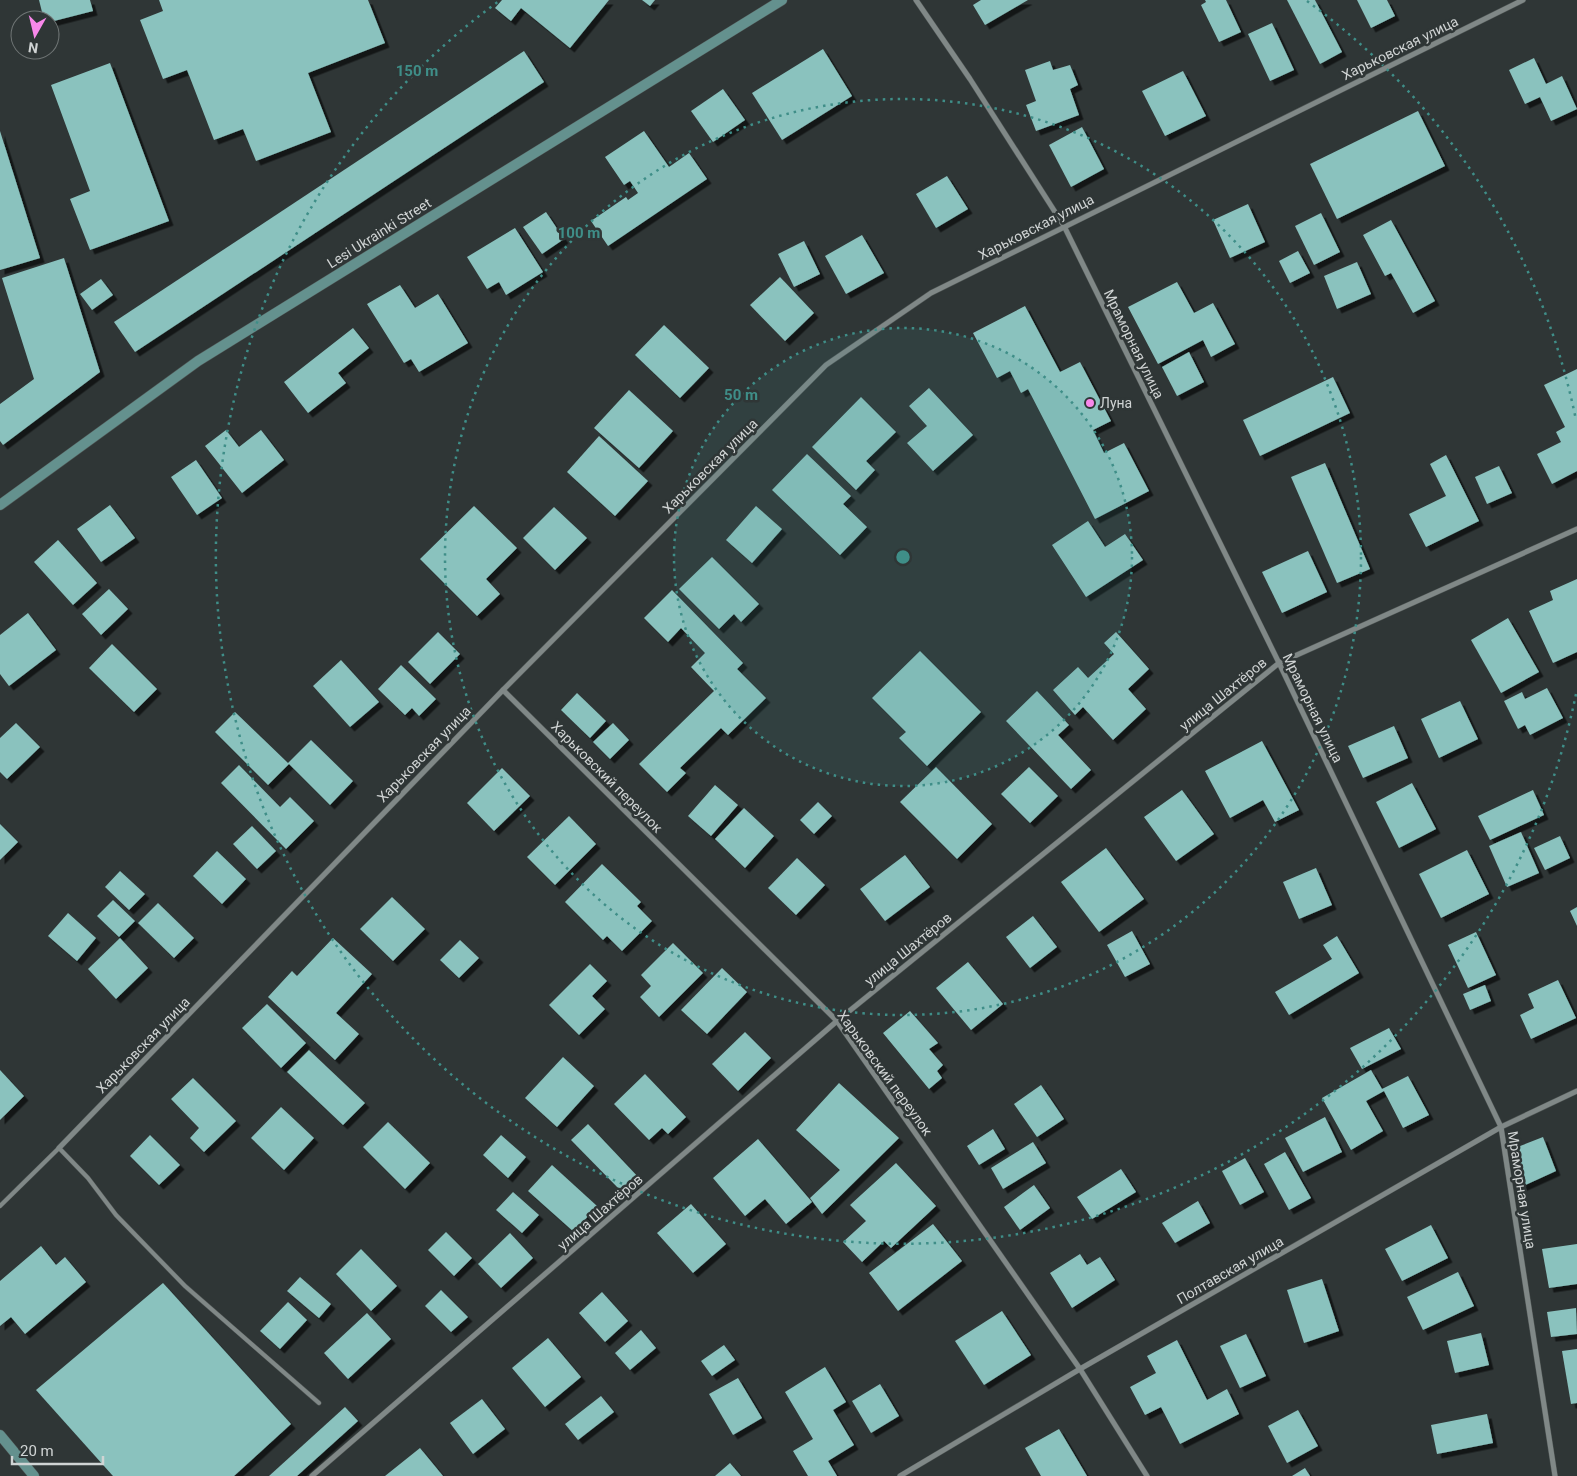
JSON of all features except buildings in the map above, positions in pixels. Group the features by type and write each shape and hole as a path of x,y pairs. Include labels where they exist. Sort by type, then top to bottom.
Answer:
{"main road":[{"name":"Lesi Ukrainki Street","path":"0,505 198,361 782,0"},
{"path":"0,1435 34,1476"}],"street":[{"name":"Мраморная улица","path":"916,0 970,79 1064,226 1279,663 1501,1127 1555,1476"},
{"name":"Харьковская улица","path":"59,1148 502,690 826,365 931,293 1523,0"},
{"name":"улица Шахтёров","path":"312,1476 837,1021 1279,663 1577,529"},
{"name":"Харьковский переулок","path":"502,690 837,1021 1080,1369 1147,1476"},
{"name":"Полтавская улица","path":"900,1476 1080,1369 1501,1127 1577,1091"}],"lane":[{"path":"0,1206 59,1148 88,1178 116,1215 184,1286 319,1403"}],"place":[{"name":"Луна","path":"1090,403"}]}
